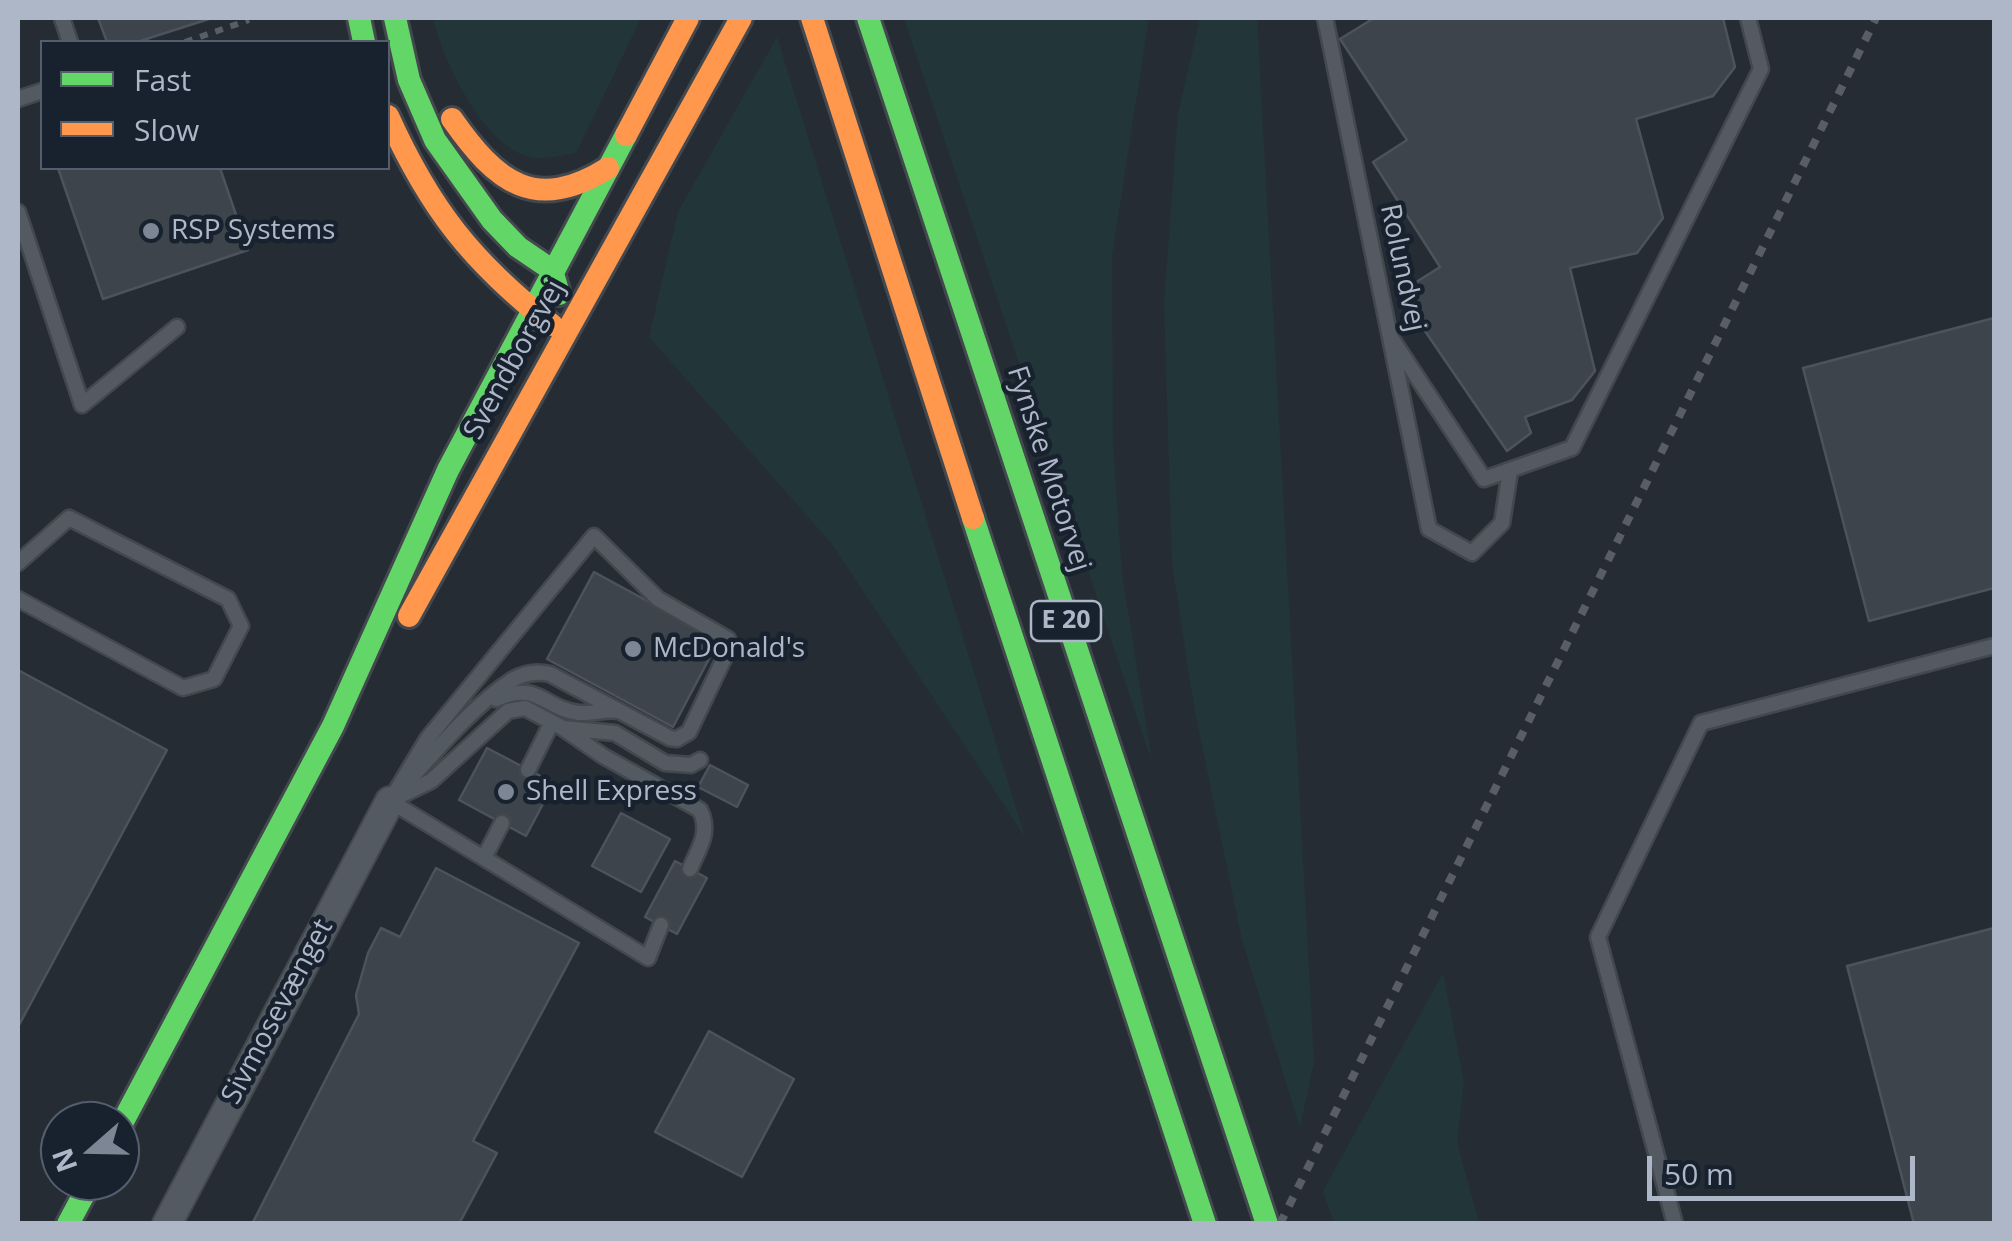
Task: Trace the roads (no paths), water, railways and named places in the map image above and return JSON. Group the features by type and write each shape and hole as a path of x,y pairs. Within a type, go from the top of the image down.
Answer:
{"main road":[{"path":"395,18 416,102 440,147 516,245 552,270 565,330"},
{"path":"410,18 440,101 474,152 508,180 527,188 564,190 608,168"},
{"name":"Svendborgvej","path":"333,726 407,619 741,18"},
{"name":"E 20","path":"812,18 1205,1224"},
{"name":"Fynske Motorvej","path":"868,18 1267,1224"},
{"name":"Svendborgvej","path":"133,1101 333,726 448,470 684,26"},
{"path":"390,121 438,216 482,268 532,310 565,330"},
{"path":"68,1224 80,1201"}],"street":[{"name":"Sivmosevænget","path":"166,1224 390,801"}],"lane":[{"name":"Rolundvej","path":"1325,18 1429,529 1472,553 1502,522 1510,471"},
{"path":"1390,336 1484,479 1572,448 1761,69 1748,18"},
{"path":"18,212 82,405 177,327"},
{"path":"18,564 68,518 228,599 241,626 214,680 183,688 18,600"},
{"path":"594,536 658,599 728,639 730,646 685,736 670,738 539,671 512,680 482,706 390,801 428,738 594,536"},
{"path":"1675,1224 1598,936 1701,723 1994,646"},
{"path":"482,706 516,692 532,692 578,712 611,710 626,714"},
{"path":"390,801 431,781 508,712 525,708 700,810 706,822 706,835 690,869"},
{"path":"557,725 606,730 665,763 691,765 700,760"},
{"path":"528,770 557,725"},
{"path":"390,801 648,958 662,925"},
{"path":"484,858 502,823"}],"railway":[{"path":"1280,1224 1876,18"}],"place":[{"name":"RSP Systems","path":"151,231"},
{"name":"McDonald's","path":"633,649"},
{"name":"Shell Express","path":"506,792"}]}
